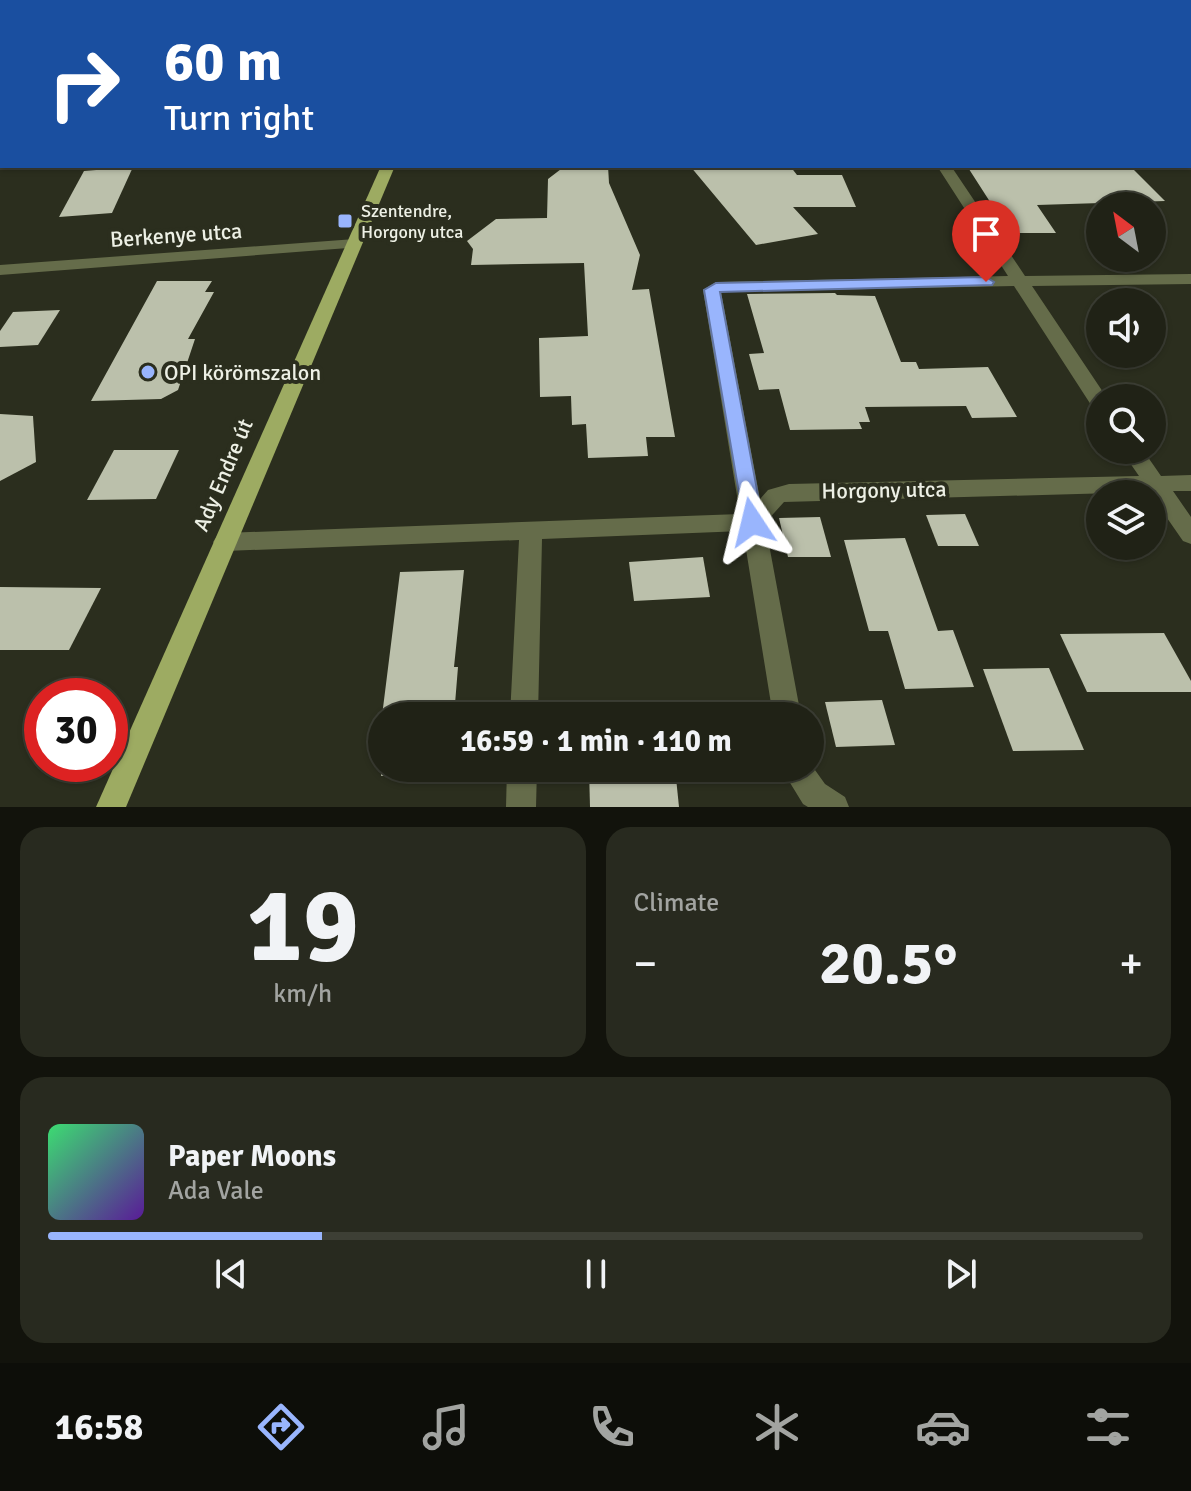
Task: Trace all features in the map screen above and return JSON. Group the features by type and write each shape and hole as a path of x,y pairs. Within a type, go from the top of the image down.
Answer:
{"main road":[{"name":"Ady Endre út","path":"111,807 387,168"}],"street":[{"path":"945,168 1087,384"},
{"name":"Berkenye utca","path":"0,270 355,244"},
{"path":"784,702 712,290 716,287 828,283 1191,279"},
{"name":"Horgony utca","path":"1166,483 1191,483"},
{"name":"Horgony utca","path":"752,522 776,496 789,492 1086,485"},
{"path":"1166,500 1191,535"},
{"path":"225,542 752,522"},
{"path":"525,702 531,530"},
{"path":"521,807 522,782"},
{"path":"806,782 814,794 834,807"}],"building":[{"path":"133,168 112,213 59,217 84,171"},
{"path":"562,168 608,168 609,183 640,255 632,290 649,289 675,437 646,437 648,456 588,458 586,424 572,425 571,396 540,397 539,338 588,336 584,263 471,265 473,249 467,241 496,219 547,218 548,179"},
{"path":"692,168 792,168 797,175 842,175 856,207 793,207 818,234 756,245"},
{"path":"968,168 1132,168 1156,192 1086,192 1086,203 1037,205 1056,233 1010,233"},
{"path":"157,281 212,281 205,292 214,292 188,339 195,339 178,390 161,399 91,401"},
{"path":"747,294 875,296 901,362 916,362 919,369 988,367 1017,417 972,418 966,406 865,407 870,422 859,422 862,429 790,430 779,389 759,390 749,354 764,353"},
{"path":"60,310 38,345 0,347 0,331 13,312"},
{"path":"0,414 33,416 36,462 0,481"},
{"path":"114,450 179,450 156,499 87,500"},
{"path":"965,514 979,546 938,546 926,515"},
{"path":"820,517 831,557 788,557 779,518"},
{"path":"905,538 938,631 953,630 974,687 905,689 888,631 869,631 844,540"},
{"path":"703,557 710,597 634,601 629,562"},
{"path":"464,570 454,667 458,667 455,702 384,702 400,572"},
{"path":"0,587 101,588 69,650 0,650"},
{"path":"1164,633 1191,681 1191,692 1087,692 1060,634"},
{"path":"1049,668 1084,750 1013,751 983,669"},
{"path":"882,700 895,745 836,747 825,702"},
{"path":"589,782 676,782 679,807 590,807"}],"place":[{"name":"Szentendre, Horgony utca","path":"345,221"},
{"name":"OPI körömszalon","path":"148,372"}],"route":[{"path":"752,522 712,290 716,287 828,283 986,282"}]}
